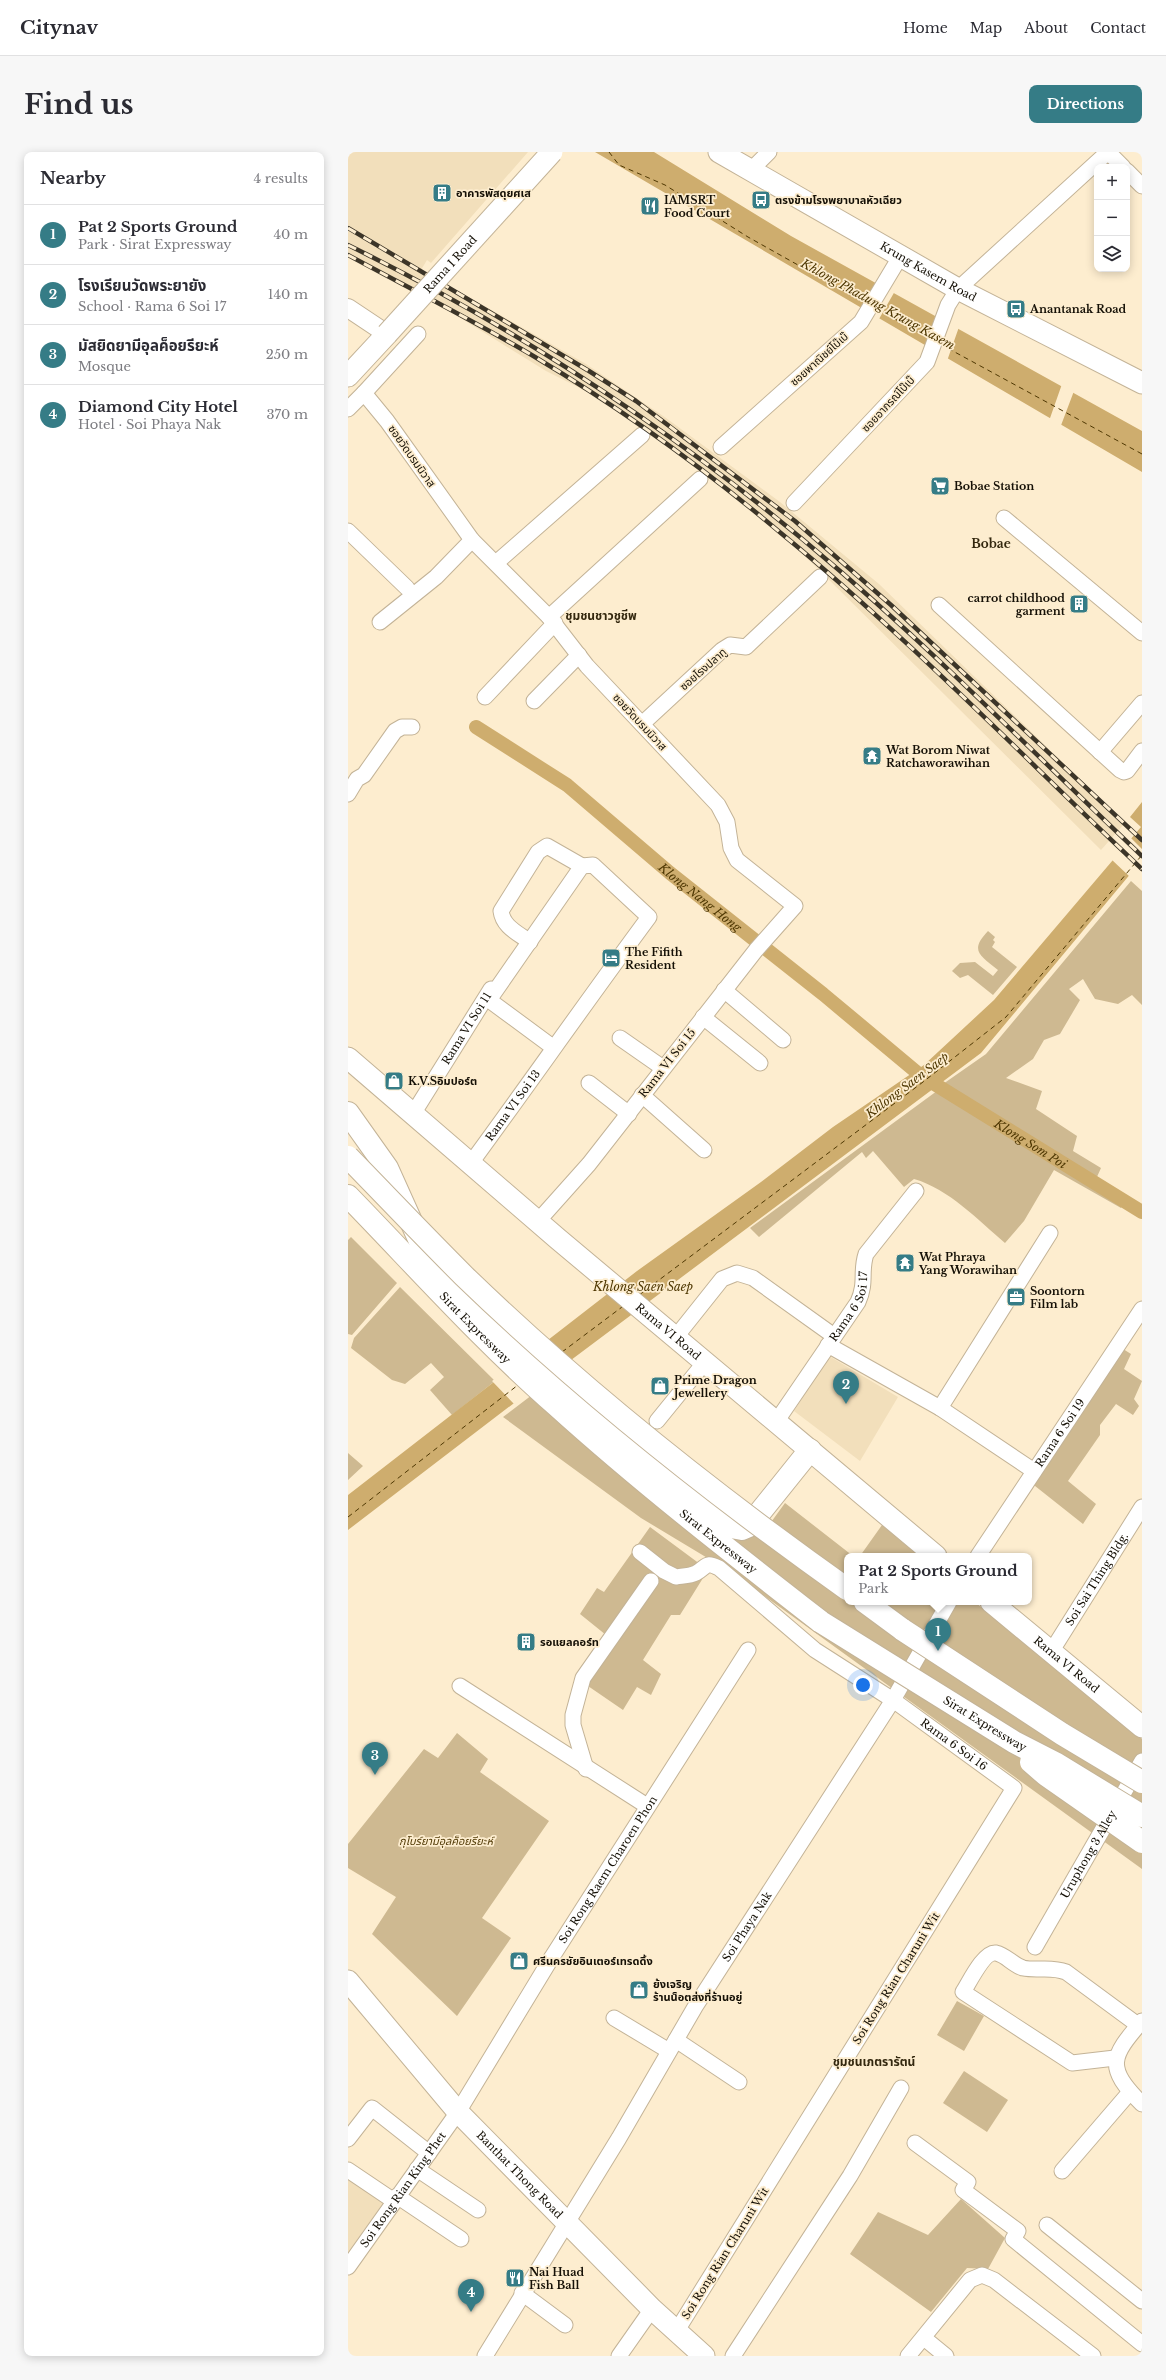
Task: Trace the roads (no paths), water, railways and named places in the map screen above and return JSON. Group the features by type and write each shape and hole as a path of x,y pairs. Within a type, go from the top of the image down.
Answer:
{"highway":[{"path":"348,1113 387,1168 423,1248 434,1263 515,1343 582,1405 642,1456 731,1527 742,1529 749,1526 810,1450"},
{"path":"348,1157 465,1276 557,1361 649,1440 775,1538 844,1587"},
{"name":"Sirat Expressway","path":"348,1196 458,1313 555,1405 624,1465 821,1622 1014,1742 1055,1763 1142,1816"},
{"path":"869,1605 1062,1734 1142,1782"},
{"path":"1014,1742 1046,1775 1142,1842"}],"main road":[{"name":"Rama I Road","path":"348,376 552,152"},
{"name":"Krung Kasem Road","path":"719,152 750,170 895,265 953,297 1142,383"},
{"name":"Rama VI Road","path":"348,1058 539,1220 558,1239 932,1553"},
{"name":"Rama VI Road","path":"995,1605 1142,1727"},
{"name":"Banthat Thong Road","path":"348,1981 458,2112 565,2223 698,2354"}],"street":[{"path":"750,170 769,152"},
{"path":"953,297 1108,152 1120,164"},
{"path":"1130,174 1142,186"},
{"name":"ซอยพาณิชย์โบ๊เบ๊","path":"721,447 861,322 895,265"},
{"name":"ซอยอาภรณ์โบ๊เบ๊","path":"794,503 927,362 953,297"},
{"path":"348,308 387,334"},
{"path":"348,409 418,334"},
{"name":"ซอยวัดบรมนิวาส","path":"364,393 387,421 472,540 552,620 579,655 718,805 727,822 731,848 737,860 795,906"},
{"path":"496,563 642,435"},
{"path":"485,697 552,620 700,479"},
{"path":"1004,518 1142,634"},
{"path":"348,531 407,588"},
{"path":"380,622 436,577 472,540"},
{"name":"ซอยโรงปลาทู","path":"642,724 722,650 730,645 746,647 820,577"},
{"path":"939,605 1100,752 1124,772 1142,751"},
{"path":"534,701 579,655"},
{"path":"1100,752 1142,703"},
{"path":"348,794 352,776 364,775 394,731 402,727 412,727"},
{"name":"Rama VI Soi 13","path":"471,1163 649,917 594,865 582,866 547,846 538,852 502,911 502,920 530,942"},
{"path":"554,1048 489,1000 582,866"},
{"name":"Rama VI Soi 15","path":"539,1220 589,1164 760,944 795,906"},
{"name":"Rama VI Soi 11","path":"413,1114 495,983"},
{"path":"724,990 783,1040"},
{"path":"703,1017 760,1063"},
{"path":"620,1038 663,1068"},
{"path":"589,1083 628,1114"},
{"path":"642,1095 704,1150"},
{"name":"Rama 6 Soi 17","path":"776,1422 860,1297 864,1285 862,1267 866,1254 916,1191"},
{"path":"940,1408 1050,1233"},
{"path":"674,1337 722,1279 737,1273 753,1278 831,1340 940,1408 1034,1471"},
{"name":"Rama 6 Soi 19","path":"980,1553 1142,1309"},
{"path":"658,1421 705,1362"},
{"name":"Soi Sai Thing Bldg.","path":"1051,1652 1142,1507"},
{"name":"Rama 6 Soi 16","path":"640,1552 664,1571 676,1577 696,1572 706,1564 719,1568 800,1638 893,1700 1014,1788"},
{"path":"586,1769 573,1725 573,1714 583,1678 651,1581"},
{"name":"Soi Phaya Nak","path":"486,2356 522,2293 619,2138 672,2045 721,1965 893,1700 947,1605"},
{"name":"Soi Rong Raem Charoen Phon","path":"458,2112 500,2040 647,1806 748,1650"},
{"path":"460,1686 586,1769 647,1806"},
{"name":"Uruphong 3 Alley","path":"1035,1947 1142,1761"},
{"name":"Soi Rong Rian Charuni Wit","path":"676,2332 1014,1788"},
{"path":"1115,2058 1072,2062 963,1992 984,1958 990,1954 996,1953 1019,1967 1056,1968 1066,1972 1140,2023 1122,2045 1115,2058 1118,2074 1130,2092 1142,2104"},
{"path":"614,2018 672,2045 739,2082"},
{"path":"733,2356 850,2176 901,2088"},
{"path":"1062,2171 1130,2092"},
{"path":"348,2139 372,2108 429,2153"},
{"name":"Soi Rong Rian King Phet","path":"348,2267 458,2112"},
{"path":"915,2143 968,2182 963,2190 1018,2231 1012,2239 1142,2344"},
{"path":"417,2169 478,2210"},
{"path":"348,2170 462,2239"},
{"path":"1047,2225 1142,2300"},
{"path":"908,2356 970,2280 982,2275 994,2280 1094,2356"},
{"path":"522,2293 565,2325"},
{"path":"619,2356 652,2309"},
{"path":"924,2338 946,2356"}],"water":[{"name":"Khlong Phadung Krung Kasem","path":"595,152 654,152 791,236 1142,431 1142,472"},
{"name":"Khlong Saen Saep","path":"1142,802 1142,860 981,1053 535,1387 348,1530 348,1495 637,1271 761,1182 833,1127 924,1065 994,1000 1141,827 1130,817"}],"waterway":[{"name":"Klong Nang Hong","path":"476,727 567,785 670,873 823,994 920,1075 1142,1212"}],"railway":[{"path":"348,228 589,371 636,401 795,521 891,605 1142,840"},
{"path":"348,245 479,314 542,352 666,434 725,478 840,571 879,605 1142,856"},
{"path":"348,255 535,357 599,397 723,486 875,614 965,698 1142,869"}],"place":[{"name":"อาคารพัสดุยศเส","path":"442,193"},
{"name":"ตรงข้ามโรงพยาบาลหัวเฉียว","path":"761,200"},
{"name":"IAMSRT Food Court","path":"650,206"},
{"name":"Anantanak Road","path":"1016,309"},
{"name":"Bobae Station","path":"940,486"},
{"name":"carrot childhood garment","path":"1079,604"},
{"name":"Wat Borom Niwat Ratchaworawihan","path":"872,756"},
{"name":"The Fifith Resident","path":"611,958"},
{"name":"K.V.Sอิมปอร์ต","path":"394,1081"},
{"name":"Wat Phraya Yang Worawihan","path":"905,1263"},
{"name":"Soontorn Film lab","path":"1016,1297"},
{"name":"Prime Dragon Jewellery","path":"660,1386"},
{"name":"โรงเรียนวัดพระยายัง","path":"846,1404"},
{"name":"รอแยลคอร์ท","path":"526,1642"},
{"name":"Pat 2 Sports Ground","path":"938,1651"},
{"name":"มัสยิดยามีอุลค็อยรียะห์","path":"375,1775"},
{"name":"ศรีนครชัยอินเตอร์เทรดดิ้ง","path":"519,1961"},
{"name":"ย้งเจริญ ร้านน็อตส่งที่ร้านอยู่","path":"639,1990"},
{"name":"Nai Huad Fish Ball","path":"515,2278"},
{"name":"Diamond City Hotel","path":"471,2312"}],"district":[{"name":"Bobae","path":"991,543"},
{"name":"ชุมชนชาวชูชีพ","path":"601,615"},
{"name":"ชุมชนเภตรารัตน์","path":"874,2061"}],"water label":[{"name":"Klong Som Poi","path":"1031,1144"}],"park label":[{"name":"กุโบร์ยามีอุลค็อยรียะห์","path":"446,1841"}]}
